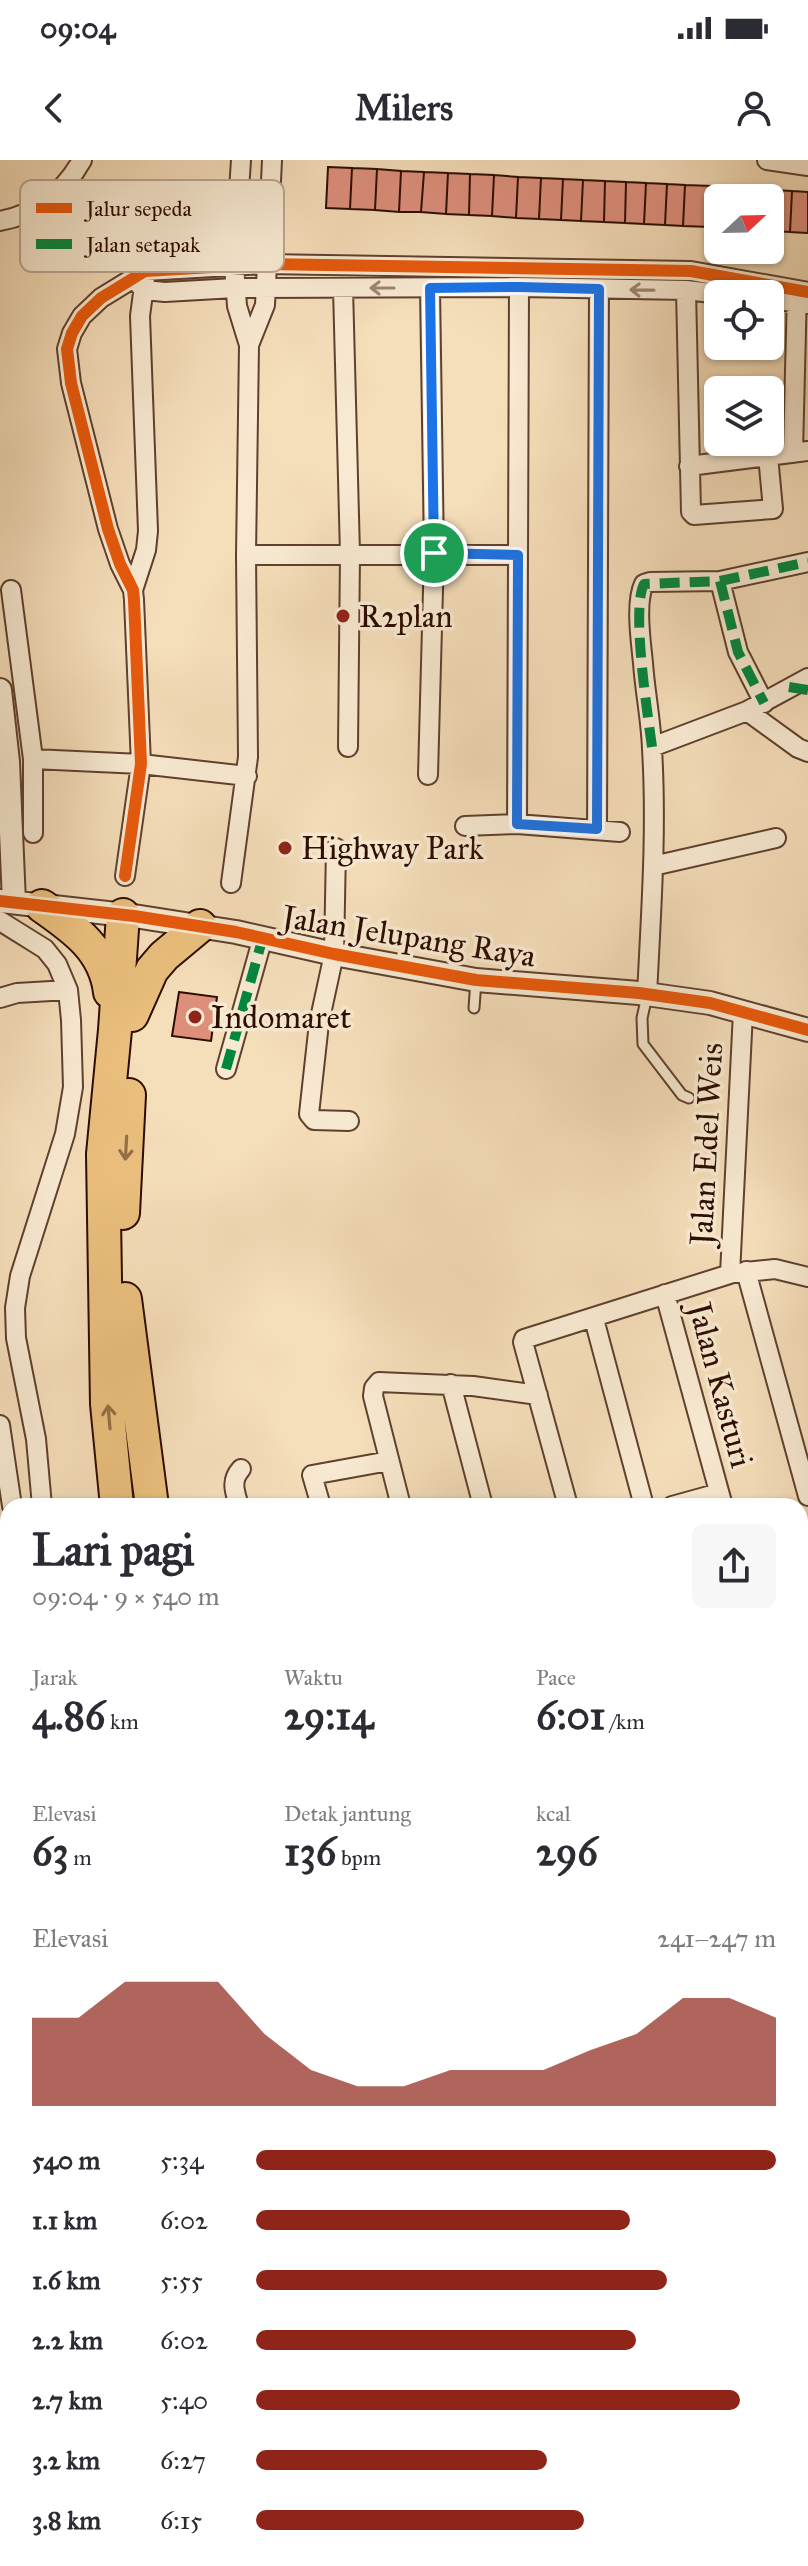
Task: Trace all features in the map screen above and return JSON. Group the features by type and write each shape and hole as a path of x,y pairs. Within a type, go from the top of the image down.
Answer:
{"highway":[{"path":"19,903 74,928 96,950 124,1022"},
{"path":"128,915 122,1248 126,1326 151,1498"},
{"path":"116,1498 107,1404 103,1154 124,1022 152,970 200,926"}],"street":[{"path":"71,180 82,160"},
{"path":"240,180 241,160"},
{"path":"271,180 272,160"},
{"path":"767,160 808,166"},
{"path":"0,221 20,216"},
{"path":"284,265 551,278 691,271 803,297 801,452"},
{"path":"133,590 108,529 71,383 67,349 82,316 101,298 141,280 194,272"},
{"path":"231,883 247,776 249,345 235,288 234,272"},
{"path":"249,345 265,305 265,272"},
{"path":"141,280 165,292 235,288 519,287 551,278 599,289 704,292"},
{"path":"125,876 141,764 133,590 146,550 148,531 141,280"},
{"path":"517,824 519,287"},
{"path":"343,288 350,554 348,747"},
{"path":"428,775 434,553 430,288"},
{"path":"597,829 599,289"},
{"path":"686,290 689,466 691,512 694,515 770,510 774,506 768,456 689,466"},
{"path":"246,555 518,555"},
{"path":"647,995 653,866 652,747 640,626 641,590 644,584 650,582 720,581 808,562"},
{"path":"720,581 738,652 764,703"},
{"path":"11,590 33,759 33,833"},
{"path":"652,747 799,689 808,678"},
{"path":"0,690 19,903"},
{"path":"747,711 808,752"},
{"path":"33,759 141,764 247,776"},
{"path":"465,826 517,824 620,832"},
{"path":"653,866 776,838"},
{"path":"336,848 334,954 319,1023 309,1114 314,1120 349,1121"},
{"name":"Jalan Jelupang Raya","path":"19,903 200,926 476,980 710,1003 808,1030"},
{"path":"0,921 45,949 57,964 68,990 73,1087 65,1134 20,1276 15,1308 16,1338 36,1439 41,1498"},
{"path":"226,1069 263,937"},
{"path":"0,998 17,993 68,990"},
{"name":"Jalan Edel Weis","path":"566,1498 523,1346 524,1339 738,1272 743,1012"},
{"path":"808,1277 775,1269 738,1272 808,1496"},
{"name":"Jalan Kasturi","path":"665,1294 721,1498"},
{"path":"594,1319 642,1498"},
{"path":"399,1498 373,1396 379,1382 451,1384 538,1395"},
{"path":"451,1384 481,1498"},
{"path":"0,1425 11,1498"},
{"path":"319,1498 312,1475 389,1461"},
{"path":"236,1498 233,1487 235,1475 241,1469"}],"lane":[{"path":"474,1008 476,980"},
{"path":"647,995 642,1018 643,1044 682,1095 689,1098"}],"building":[{"path":"328,167 352,168 350,209 326,208"},
{"path":"352,168 377,169 375,210 350,209"},
{"path":"377,169 401,171 399,212 375,210"},
{"path":"401,171 424,172 421,212 399,212"},
{"path":"424,172 448,173 446,214 421,212"},
{"path":"448,173 470,174 469,215 446,214"},
{"path":"470,174 494,175 492,216 469,215"},
{"path":"494,175 518,177 516,218 492,216"},
{"path":"518,177 541,178 539,219 516,218"},
{"path":"541,178 563,179 561,220 539,219"},
{"path":"563,179 583,180 581,221 561,220"},
{"path":"583,180 605,181 604,222 581,221"},
{"path":"605,181 626,182 625,223 604,222"},
{"path":"626,182 646,183 644,224 625,223"},
{"path":"646,183 667,184 665,225 644,224"},
{"path":"667,184 685,185 683,226 665,225"},
{"path":"685,185 704,186 704,227 683,226"},
{"path":"784,191 792,191 790,232 784,232"},
{"path":"792,191 808,192 808,233 790,232"},
{"name":"Indomaret","path":"179,992 217,997 211,1041 172,1036"}],"marked path":[{"path":"652,747 640,638 640,597 644,584 720,581 808,562"},
{"path":"720,581 738,652 764,703"},
{"path":"789,687 808,690"},
{"path":"226,1069 263,937"}],"cycle path":[{"path":"284,264 691,271 808,292"},
{"path":"125,876 141,764 133,590 108,529 71,383 67,349 82,316 101,298 143,272"},
{"path":"0,901 134,916 236,932 476,980 639,993 710,1003 808,1030"}],"place":[{"name":"R2plan","path":"343,616"},
{"name":"Highway Park","path":"285,848"},
{"name":"Indomaret","path":"195,1017"}],"route":[{"path":"430,288 599,289 597,829 517,824 518,555 434,553 430,288"}]}
